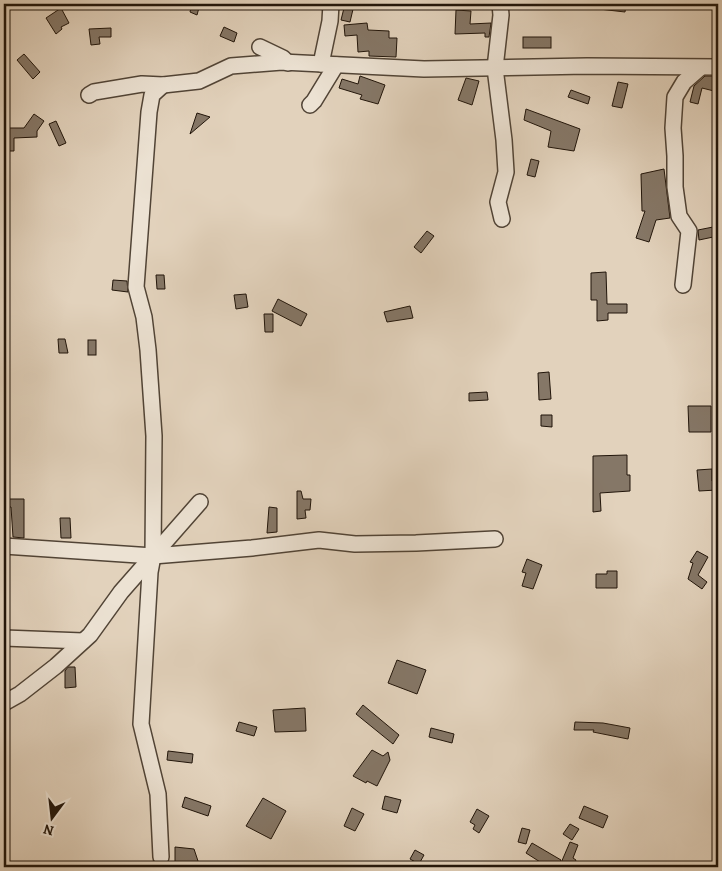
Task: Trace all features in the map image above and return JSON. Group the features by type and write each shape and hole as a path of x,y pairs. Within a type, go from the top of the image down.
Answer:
{"street":[{"path":"322,64 330,21 331,4"},
{"path":"500,4 500,29 495,69 506,172 498,202 502,219"},
{"path":"260,47 283,58 288,63"},
{"path":"310,105 321,90 321,48"},
{"path":"89,95 94,92 142,84 199,81 231,66 288,63 424,69 480,68 495,69 500,75 513,67 718,67"},
{"path":"480,68 495,69"},
{"path":"683,285 689,231 679,216 675,187 673,128 675,97 684,82 700,68"},
{"path":"161,857 158,794 141,724 150,572 153,556 154,436 148,350 144,317 136,286 149,112 152,95 172,82"},
{"path":"4,703 20,694 56,666 90,635 121,592 200,502"},
{"path":"4,546 153,556 320,540 364,544 495,539"},
{"path":"4,638 83,641"}],"building":[{"path":"192,4 200,4 197,15 190,12"},
{"path":"345,4 354,5 350,22 341,20"},
{"path":"600,4 626,4 625,12 599,9"},
{"path":"61,8 69,23 61,27 62,29 56,34 46,18"},
{"path":"456,10 471,11 470,24 491,23 489,37 485,37 485,33 455,34"},
{"path":"367,23 368,30 389,31 389,38 397,38 396,57 369,56 369,51 358,52 357,35 345,36 344,25"},
{"path":"224,27 237,33 234,42 220,36"},
{"path":"111,28 111,37 99,37 100,44 91,45 89,29"},
{"path":"523,37 551,37 551,48 523,48"},
{"path":"24,54 40,72 33,79 17,60"},
{"path":"360,76 385,85 378,104 360,99 362,95 339,88 342,79 358,84"},
{"path":"705,76 718,76 718,92 702,88 698,104 690,102 694,86"},
{"path":"466,78 479,81 472,105 458,100"},
{"path":"618,82 628,84 622,108 612,106"},
{"path":"571,90 590,97 588,104 568,97"},
{"path":"526,109 580,129 574,151 548,147 551,131 524,120"},
{"path":"197,113 210,117 190,134"},
{"path":"34,114 44,121 37,131 37,137 14,138 14,151 6,151 6,128 24,128"},
{"path":"56,121 66,143 59,146 49,124"},
{"path":"531,159 539,161 535,177 527,175"},
{"path":"664,169 670,218 656,220 649,242 636,238 645,211 642,211 641,174"},
{"path":"718,226 718,236 699,240 698,230"},
{"path":"427,231 434,236 421,253 414,247"},
{"path":"606,272 607,304 627,304 627,313 608,313 608,320 597,321 597,300 591,300 591,273"},
{"path":"156,275 164,275 165,289 157,289"},
{"path":"113,280 127,281 128,292 112,290"},
{"path":"246,294 248,307 236,309 234,295"},
{"path":"278,299 307,314 301,326 272,311"},
{"path":"410,306 413,318 387,322 384,312"},
{"path":"264,314 273,314 273,332 265,332"},
{"path":"58,339 65,339 68,353 59,353"},
{"path":"88,340 96,340 96,355 88,355"},
{"path":"549,372 551,399 539,400 538,373"},
{"path":"487,392 488,400 469,401 469,393"},
{"path":"688,406 711,406 711,432 689,432"},
{"path":"541,415 552,415 552,427 541,426"},
{"path":"627,455 627,475 630,475 630,491 600,493 601,511 593,512 593,456"},
{"path":"712,469 712,481 716,482 717,490 699,491 697,470"},
{"path":"297,491 301,491 303,499 311,499 310,510 305,510 306,518 297,519"},
{"path":"4,499 24,499 24,538 13,537 11,507 4,507"},
{"path":"269,507 277,508 277,532 267,533"},
{"path":"60,518 70,518 71,538 61,538"},
{"path":"697,551 708,557 698,575 707,582 702,589 688,579 693,563 690,562"},
{"path":"527,559 542,565 533,589 522,586 526,573 522,572"},
{"path":"607,571 617,571 617,588 596,588 596,574 607,574"},
{"path":"397,660 426,670 417,694 388,683"},
{"path":"68,667 75,667 76,687 65,688 65,671"},
{"path":"363,705 399,735 393,744 356,714"},
{"path":"305,708 306,731 275,732 273,710"},
{"path":"239,722 257,727 254,736 236,731"},
{"path":"575,722 603,723 630,728 628,739 593,732 594,730 574,730"},
{"path":"431,728 454,734 452,743 429,737"},
{"path":"372,750 383,756 388,752 390,760 377,786 353,776"},
{"path":"168,751 193,754 192,763 167,760"},
{"path":"385,796 401,800 397,813 382,809"},
{"path":"185,797 211,806 208,816 182,807"},
{"path":"263,798 286,811 271,839 246,826"},
{"path":"584,806 608,816 603,828 579,818"},
{"path":"352,808 364,814 355,831 344,826"},
{"path":"477,809 489,816 479,833 473,829 475,825 470,822"},
{"path":"570,824 579,829 572,840 563,834"},
{"path":"522,828 530,830 526,844 518,842"},
{"path":"570,842 578,845 573,858 576,860 573,867 561,863"},
{"path":"532,843 561,860 556,867 548,867 526,853"},
{"path":"175,847 194,849 200,867 175,867"},
{"path":"415,850 424,855 419,864 410,859"}]}
